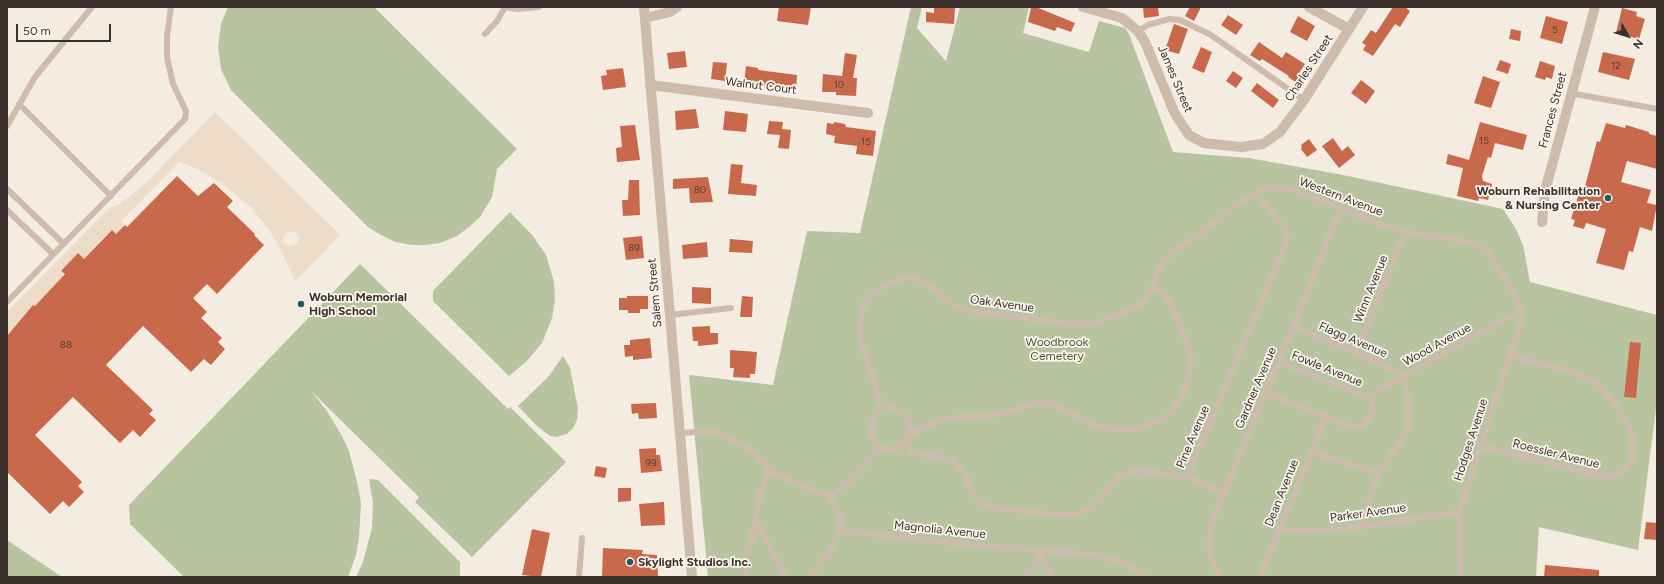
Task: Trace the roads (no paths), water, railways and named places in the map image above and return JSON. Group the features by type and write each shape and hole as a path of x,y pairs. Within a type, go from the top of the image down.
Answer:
{"street":[{"name":"Salem Street","path":"644,7 692,577"},
{"path":"645,18 670,12 677,7"},
{"name":"James Street","path":"1083,7 1122,18 1138,31 1145,42 1175,114 1189,135 1204,143 1241,147 1257,146 1272,140"},
{"path":"1309,7 1349,29"},
{"name":"Charles Street","path":"1272,140 1280,132 1304,100 1363,7"},
{"name":"Frances Street","path":"1542,222 1544,191 1595,7"},
{"name":"Walnut Court","path":"650,85 868,113"}],"lane":[{"path":"7,126 41,69 92,7"},
{"path":"7,302 186,117 186,111 176,90 168,64 167,36 171,7"},
{"path":"485,34 497,21 505,7 517,9 539,7"},
{"path":"1138,31 1152,24 1172,19 1180,20 1211,35 1304,100"},
{"path":"1570,93 1657,109"},
{"path":"19,104 111,196"},
{"name":"Western Avenue","path":"1152,286 1159,268 1174,250 1255,193 1266,187 1293,190 1340,209 1406,232 1459,240 1482,248 1498,267 1514,292 1521,313"},
{"path":"7,189 64,244"},
{"name":"Pine Avenue","path":"908,438 908,447 912,452 952,460 966,476 970,488 976,498 984,504 1000,509 1074,515 1090,508 1110,486 1131,471 1147,470 1188,477 1285,246 1288,235 1285,228 1255,193"},
{"name":"Gardner Avenue","path":"1220,577 1211,558 1208,543 1211,524 1223,492 1279,362 1340,209"},
{"path":"7,210 53,254"},
{"name":"Winn Avenue","path":"1356,354 1406,232"},
{"name":"Oak Avenue","path":"882,407 859,335 860,321 864,304 876,291 889,283 906,278 916,278 953,304 966,310 1071,324 1093,324 1136,307 1144,301 1152,286"},
{"path":"908,438 911,426 908,416 888,406 882,407 878,411 872,426 873,442 879,448 889,450 897,448 921,428 942,420 956,417 988,417 1039,403 1055,405 1093,425 1107,429 1139,429 1163,420 1172,412 1182,396 1189,378 1191,357 1188,345 1170,302 1162,292 1152,286"},
{"path":"670,315 731,308"},
{"name":"Hodges Avenue","path":"1461,577 1458,512 1521,322 1521,313"},
{"name":"Wood Avenue","path":"1368,398 1402,376 1504,319 1521,313"},
{"name":"Flagg Avenue","path":"1293,327 1382,364 1402,376"},
{"name":"Roessler Avenue","path":"1481,446 1611,478 1621,473 1628,466 1632,457 1633,440 1628,424 1612,399 1595,382 1576,374 1510,356"},
{"name":"Fowle Avenue","path":"1266,393 1349,426 1360,426 1368,421 1372,414 1374,407 1368,398 1279,362"},
{"path":"1360,527 1380,473 1402,439 1409,424 1408,395 1402,376"},
{"name":"Dean Avenue","path":"1260,577 1326,417"},
{"path":"680,433 710,431 726,436 751,450 769,468 786,480 830,496 839,514 840,531 827,556 810,577"},
{"path":"830,496 849,482 879,448"},
{"path":"1311,452 1380,473"},
{"path":"746,577 747,555 756,519 758,498 769,468"},
{"path":"1188,477 1223,492"},
{"name":"Parker Avenue","path":"1279,529 1310,531 1360,527 1458,512"},
{"path":"756,519 786,577"},
{"name":"Magnolia Avenue","path":"840,531 1108,557 1127,564 1146,577"},
{"path":"579,577 582,538"},
{"path":"1024,577 1035,567 1038,561 1038,550"},
{"path":"1038,550 1048,571 1053,577"}],"place":[{"name":"Woburn Rehabilitation & Nursing Center","path":"1608,198"},
{"name":"Woburn Memorial High School","path":"301,304"},
{"name":"Skylight Studios Inc.","path":"630,562"}],"park label":[{"name":"Woodbrook Cemetery","path":"1057,349"}]}
